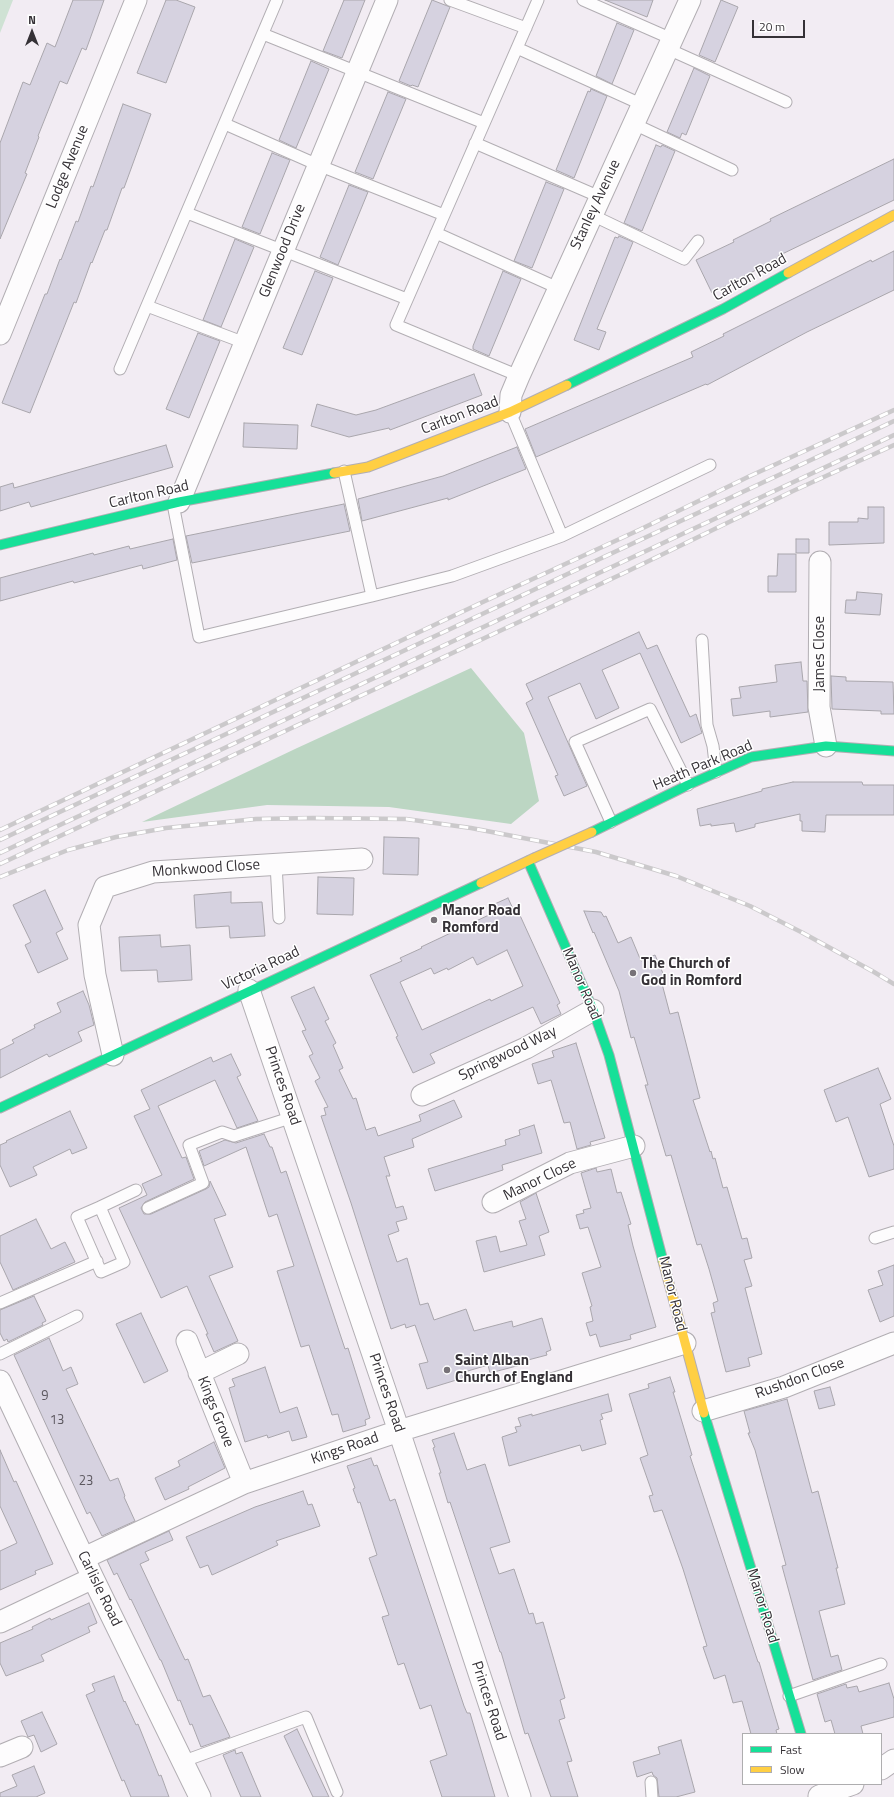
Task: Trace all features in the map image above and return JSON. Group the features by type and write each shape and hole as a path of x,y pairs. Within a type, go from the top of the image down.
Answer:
{"street":[{"name":"Lodge Avenue","path":"0,334 136,0"},
{"name":"Glenwood Drive","path":"176,503 245,342 387,0"},
{"name":"Stanley Avenue","path":"510,412 511,395 518,376 690,0"},
{"name":"Carlton Road","path":"0,546 176,503 368,466 510,412 723,309 894,215"},
{"name":"James Close","path":"820,562 820,707 826,746"},
{"name":"Heath Park Road","path":"531,859 751,757 826,746 894,751"},
{"name":"Monkwood Close","path":"113,1055 95,975 89,925 105,888 153,872 362,859"},
{"name":"Victoria Road","path":"0,1108 531,859"},
{"name":"Manor Road","path":"531,859 593,1010 609,1055 703,1411 800,1733"},
{"name":"Princes Road","path":"249,990 399,1431 520,1797"},
{"name":"Springwood Way","path":"422,1095 526,1048 593,1010"},
{"name":"Manor Close","path":"493,1202 570,1163 634,1146"},
{"name":"Kings Grove","path":"187,1341 244,1484"},
{"name":"Kings Road","path":"84,1558 244,1484 399,1431 685,1343"},
{"name":"Rushdon Close","path":"703,1411 784,1387 894,1343"},
{"path":"199,1372 238,1354"},
{"name":"Carlisle Road","path":"0,1381 6,1408 84,1558 184,1761 200,1797"},
{"path":"0,1622 93,1578"},
{"path":"0,1756 22,1747"},
{"path":"882,1768 894,1760"},
{"path":"817,1794 849,1785"}],"lane":[{"path":"120,369 277,0"},
{"path":"450,0 526,28"},
{"path":"518,376 396,324 538,0"},
{"path":"583,0 786,102"},
{"path":"263,34 484,123"},
{"path":"517,48 642,105"},
{"path":"225,124 318,165 444,215"},
{"path":"634,124 732,170"},
{"path":"476,143 596,206 684,259 698,241"},
{"path":"186,213 407,299"},
{"path":"436,233 558,288"},
{"path":"147,306 245,342"},
{"path":"510,412 562,536"},
{"path":"176,503 199,637 452,576 562,536 710,465"},
{"path":"344,471 372,596"},
{"path":"702,640 707,725 713,746 716,772"},
{"path":"611,822 575,742 650,710 688,785"},
{"path":"276,864 279,918"},
{"path":"148,1208 203,1183 189,1145 222,1132 234,1136 293,1117"},
{"path":"100,1207 124,1262 101,1272 78,1217 136,1190"},
{"path":"875,1238 894,1232"},
{"path":"0,1303 97,1261"},
{"path":"0,1354 77,1316"},
{"path":"789,1696 881,1664"},
{"path":"184,1761 306,1717 337,1792"},
{"path":"651,1782 652,1797"}],"green space":[{"path":"0,0 13,0 0,33"},
{"path":"471,668 524,733 539,801 511,824 389,807 267,805 142,822 295,749"}],"building":[{"path":"73,0 104,0 86,50 82,48 67,84 60,81 38,136 39,137 25,173 27,174 0,239 0,143 23,82 30,85 47,43 55,47"},
{"path":"166,0 176,0 195,7 166,83 137,73"},
{"path":"344,0 365,0 342,58 323,51"},
{"path":"432,0 450,7 418,87 411,86 399,81"},
{"path":"605,0 653,0 647,17"},
{"path":"721,0 738,7 715,62 699,55"},
{"path":"617,23 634,30 612,84 596,76"},
{"path":"311,61 329,69 296,148 279,140"},
{"path":"694,68 710,76 686,135 682,133 680,138 667,132"},
{"path":"591,89 607,96 574,178 556,170 588,91 590,92"},
{"path":"388,92 406,99 373,179 355,172"},
{"path":"123,104 151,114 124,188 122,188 107,230 105,230 92,263 91,262 76,303 74,302 30,413 2,403 45,294 47,294 76,221 78,222 91,186 93,187"},
{"path":"656,145 661,147 662,145 675,151 642,231 624,223"},
{"path":"272,153 290,160 260,234 242,227"},
{"path":"894,159 894,200 778,256 779,258 712,293 696,260 734,242 733,240 771,221 770,219"},
{"path":"546,182 564,189 532,268 514,261"},
{"path":"349,185 368,192 338,265 320,257"},
{"path":"619,236 633,242 597,329 606,332 599,350 574,340 615,237 618,238"},
{"path":"235,239 254,247 221,327 203,320"},
{"path":"894,251 894,290 807,332 707,385 706,384 536,457 525,429 693,357 691,352 724,336 723,334 871,260 872,262"},
{"path":"315,271 333,278 302,355 283,348"},
{"path":"503,271 521,279 489,356 473,349 473,346"},
{"path":"198,333 220,341 189,418 166,409"},
{"path":"474,374 482,395 390,430 389,428 349,437 311,426 317,404 356,415 376,410"},
{"path":"244,423 298,425 297,449 243,447"},
{"path":"166,445 173,467 31,507 29,502 0,511 0,487 13,483 14,488"},
{"path":"517,447 526,469 448,500 448,498 362,521 358,499 443,476"},
{"path":"344,504 350,531 192,563 186,536"},
{"path":"868,507 884,507 884,543 829,545 829,522 858,522 858,518 868,519"},
{"path":"173,539 177,560 143,569 142,565 74,583 73,581 0,601 0,578 93,553 94,555 129,546 130,549"},
{"path":"796,539 809,539 809,553 796,553"},
{"path":"778,554 796,554 796,592 768,592 768,576 777,576"},
{"path":"857,592 882,594 880,615 845,613 846,600 856,600"},
{"path":"639,632 647,649 657,645 690,717 696,714 702,733 681,743 640,653 602,670 619,708 596,719 580,683 548,697 587,786 564,796 555,776 558,775 526,703 533,699 526,684"},
{"path":"801,662 803,681 807,681 808,712 770,717 770,711 733,716 731,699 741,698 739,687 777,682 775,665"},
{"path":"831,676 846,677 846,681 893,682 894,714 881,714 881,711 832,709"},
{"path":"793,782 862,782 863,785 894,785 894,815 826,815 825,832 802,831 800,814 755,824 755,827 736,832 734,823 700,826 697,809 762,791 762,789"},
{"path":"384,837 419,838 418,875 383,874"},
{"path":"318,877 354,878 353,915 317,914"},
{"path":"45,890 63,929 56,933 68,959 38,973 25,945 31,942 13,905"},
{"path":"231,892 231,903 262,902 265,936 230,938 229,926 196,928 194,895"},
{"path":"508,898 515,913 518,911 560,1003 557,1005 561,1014 541,1024 533,1007 430,1054 435,1063 413,1073 370,975 402,961 400,958 422,948 421,947 491,914 488,907","holes":["507,950 523,986 491,1001 490,999 422,1030 400,982 431,968 434,974 447,968 448,970 473,957 477,965"]},
{"path":"584,911 601,912 604,917 606,916 618,943 631,937 641,961 655,955 665,978 661,980 670,1014 678,1012 700,1098 693,1100 710,1152 711,1151 713,1159 715,1158 723,1188 727,1187 742,1239 747,1238 752,1258 744,1260 752,1286 745,1288 762,1354 748,1358 750,1366 726,1372 711,1313 715,1312 713,1303 718,1301 709,1269 701,1244 697,1245 671,1155 666,1156 645,1085 648,1085 634,1037 631,1038 619,991"},
{"path":"160,935 161,947 190,945 192,980 158,982 157,970 121,971 119,937"},
{"path":"314,987 329,1019 325,1021 336,1043 333,1045 343,1068 339,1070 353,1099 356,1098 366,1130 375,1127 378,1136 421,1121 419,1115 454,1100 462,1117 412,1139 414,1147 384,1157 390,1176 386,1176 396,1208 403,1206 407,1219 396,1222 399,1231 388,1235 397,1262 407,1258 420,1305 428,1303 434,1320 466,1309 474,1331 512,1321 513,1327 542,1318 551,1350 546,1352 547,1355 528,1360 528,1363 490,1373 488,1365 461,1373 463,1378 427,1389 419,1364 428,1362 415,1325 406,1328 405,1324 391,1329 351,1203 321,1116 326,1115 324,1108 328,1107 315,1081 320,1078 309,1056 313,1054 302,1031 306,1030 291,997"},
{"path":"83,991 89,1005 94,1025 78,1032 82,1041 49,1057 47,1054 0,1078 0,1050 14,1043 12,1040 35,1028 34,1025 61,1012 57,1003"},
{"path":"576,1043 605,1138 590,1142 591,1145 577,1149 570,1122 564,1123 551,1080 538,1084 532,1064 554,1057 552,1051"},
{"path":"231,1054 241,1075 237,1077 258,1121 237,1128 215,1080 158,1106 182,1158 186,1157 194,1179 145,1202 141,1208 144,1214 151,1214 206,1189 209,1187 210,1181 226,1215 214,1219 233,1267 209,1276 238,1341 214,1352 206,1334 208,1334 187,1286 161,1298 119,1208 147,1195 142,1184 162,1175 134,1116 150,1109 141,1090 211,1057 213,1062"},
{"path":"878,1068 891,1099 880,1104 894,1146 894,1169 869,1177 848,1117 836,1122 824,1090"},
{"path":"70,1111 87,1148 72,1154 70,1149 33,1167 37,1175 10,1187 0,1165 0,1145"},
{"path":"534,1125 542,1153 502,1165 503,1170 435,1191 428,1169 506,1145 505,1140 520,1135 519,1130"},
{"path":"264,1134 270,1147 272,1147 281,1173 286,1171 345,1349 348,1348 370,1418 365,1420 366,1425 343,1432 338,1414 332,1415 309,1345 301,1347 277,1271 294,1266 277,1214 269,1217 246,1147 204,1166 199,1151 225,1140 236,1143"},
{"path":"596,1168 597,1172 611,1169 617,1193 621,1192 631,1224 628,1225 633,1246 656,1327 630,1335 631,1339 600,1347 596,1334 590,1336 586,1323 593,1321 590,1307 592,1306 582,1273 601,1267 588,1227 580,1229 576,1215 584,1213 583,1210 591,1208 581,1173"},
{"path":"536,1193 549,1232 539,1236 545,1255 484,1272 476,1241 496,1236 500,1252 527,1245 519,1221 526,1219 520,1202"},
{"path":"36,1219 51,1249 65,1242 75,1262 13,1290 0,1262 0,1236"},
{"path":"894,1265 894,1316 880,1322 868,1290 883,1285 878,1271"},
{"path":"34,1296 46,1321 42,1323 43,1325 8,1342 7,1339 4,1341 0,1333 0,1310"},
{"path":"141,1313 168,1371 144,1383 116,1324"},
{"path":"49,1338 63,1371 71,1367 78,1384 66,1389 110,1481 118,1478 125,1496 124,1497 135,1521 102,1536 90,1512 87,1514 14,1355"},
{"path":"265,1367 280,1413 297,1407 307,1437 292,1441 289,1431 268,1438 267,1435 245,1442 229,1388 235,1386 232,1379"},
{"path":"670,1377 692,1455 690,1456 759,1662 779,1729 776,1730 777,1733 751,1733 742,1701 733,1703 725,1675 714,1679 703,1647 707,1646 683,1569 662,1510 654,1512 649,1496 653,1495 640,1458 648,1455 629,1394 649,1388 648,1384"},
{"path":"830,1387 835,1405 819,1409 814,1391"},
{"path":"608,1394 612,1411 601,1414 603,1419 600,1420 606,1444 582,1451 580,1445 509,1466 502,1437 517,1432 515,1427 521,1426 518,1418 532,1414 532,1416"},
{"path":"787,1399 812,1493 818,1491 838,1568 836,1568 845,1604 819,1611 831,1657 838,1655 842,1670 813,1680 782,1566 786,1565 755,1450 748,1433 750,1433 744,1411"},
{"path":"454,1433 467,1470 485,1464 510,1542 490,1548 499,1574 514,1569 529,1614 533,1613 536,1624 543,1622 565,1698 560,1700 565,1718 559,1720 572,1761 567,1762 578,1797 551,1797 528,1733 525,1734 501,1652 450,1502 448,1503 433,1448 435,1447 432,1440"},
{"path":"214,1442 225,1468 188,1487 189,1489 165,1500 155,1478 180,1466 178,1461"},
{"path":"0,1450 14,1482 16,1481 53,1564 35,1571 36,1574 0,1590 0,1551 17,1543 0,1506"},
{"path":"371,1458 374,1466 377,1465 390,1501 395,1499 464,1706 467,1713 470,1713 495,1797 442,1797 430,1761 447,1755 431,1705 420,1709 404,1663 398,1665 382,1617 389,1615 369,1558 377,1555 360,1502 358,1503 353,1489 355,1488 347,1466"},
{"path":"303,1491 308,1505 312,1504 320,1526 276,1541 278,1545 212,1575 208,1565 200,1568 186,1537 255,1507"},
{"path":"169,1531 173,1540 145,1552 149,1560 140,1564 185,1660 188,1659 203,1697 210,1695 230,1737 201,1747 192,1724 190,1725 180,1700 178,1701 161,1660 131,1599 130,1600 117,1573 114,1575 107,1560"},
{"path":"89,1603 97,1623 88,1627 90,1632 41,1655 44,1661 6,1676 0,1663 0,1643 33,1629 32,1627 50,1618 51,1620"},
{"path":"114,1676 124,1702 125,1701 136,1725 138,1724 159,1776 161,1775 169,1797 131,1797 124,1780 122,1781 86,1695 95,1691 92,1684"},
{"path":"889,1683 894,1699 894,1717 861,1726 863,1733 835,1733 831,1720 825,1722 817,1694 846,1684 847,1688 857,1686 859,1692"},
{"path":"42,1712 57,1744 41,1752 34,1735 28,1737 21,1721"},
{"path":"297,1729 329,1797 313,1797 284,1736"},
{"path":"681,1740 695,1792 676,1797 659,1797 657,1778 652,1772 637,1777 633,1762 660,1754 658,1747"},
{"path":"235,1750 236,1754 242,1752 261,1797 241,1797 223,1755"},
{"path":"34,1766 45,1793 36,1797 0,1797 0,1793 17,1786 12,1775"}],"railway":[{"path":"0,830 639,530 750,476 894,410"},
{"path":"0,840 894,421"},
{"path":"0,853 894,435"},
{"path":"0,864 624,573 793,491 894,445"},
{"path":"0,877 68,850 116,837 166,828 256,819 406,819 471,828 596,852 676,876 750,906 803,933 894,984"}],"traffic: fast":[{"path":"567,385 723,309 788,273"},
{"path":"0,545 179,502 334,473"},
{"path":"592,832 688,785 751,757 826,746 894,751"},
{"path":"528,861 593,1010 609,1055 663,1261"},
{"path":"0,1108 481,883"},
{"path":"704,1413 801,1733"}],"traffic: slow":[{"path":"788,273 894,215"},
{"path":"334,473 368,467 510,412 567,385"},
{"path":"534,858 592,832"},
{"path":"481,883 534,858"},
{"path":"663,1261 704,1413"}],"place":[{"name":"Manor Road Romford","path":"434,920"},
{"name":"The Church of God in Romford","path":"633,973"},
{"name":"Saint Alban Church of England","path":"447,1370"}]}
